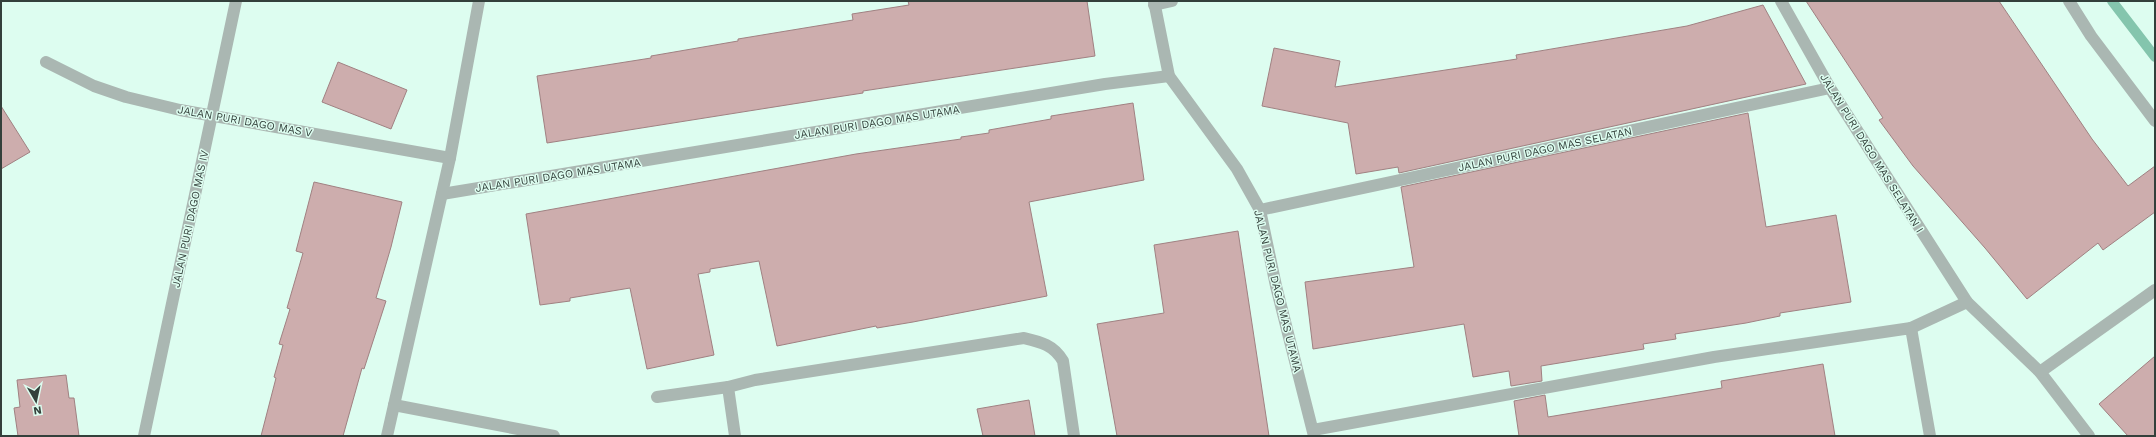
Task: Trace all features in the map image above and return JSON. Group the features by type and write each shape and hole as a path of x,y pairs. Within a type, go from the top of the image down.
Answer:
{"street":[{"name":"JALAN PURI DAGO MAS IV","path":"144,436 236,1"},
{"path":"387,436 450,158 479,1"},
{"path":"1169,76 1154,3 1172,1"},
{"name":"JALAN PURI DAGO MAS SELATAN I","path":"1781,1 1830,88 1966,302 2040,372 2089,436"},
{"path":"2069,1 2091,36 2155,121"},
{"name":"JALAN PURI DAGO MAS V","path":"46,62 94,86 126,97 212,115 450,158"},
{"name":"JALAN PURI DAGO MAS UTAMA","path":"442,194 1105,84 1169,76 1237,169 1260,210 1276,286 1313,433"},
{"name":"JALAN PURI DAGO MAS SELATAN","path":"1260,210 1830,88"},
{"path":"2040,372 2155,290"},
{"path":"1313,433 1714,357 1911,328 1966,302"},
{"path":"1911,328 1930,436"},
{"path":"657,397 728,387 755,380 1024,338 1051,347 1058,352 1063,360 1074,436"},
{"path":"728,387 735,436"},
{"path":"394,406 554,436"}],"building":[{"path":"908,1 1087,1 1095,56 863,91 863,93 547,143 537,76 651,58 651,56 738,41 738,39 853,20 852,14 909,5"},
{"path":"1806,1 1999,1 2092,139 2128,186 2155,166 2155,212 2103,250 2098,243 2027,299 1985,248 1913,166 1879,120 1883,118"},
{"path":"1763,5 1806,84 1399,173 1398,167 1356,174 1348,123 1262,106 1274,48 1340,61 1335,87 1517,59 1516,55 1687,26"},
{"path":"338,62 407,90 391,129 322,102"},
{"path":"1133,103 1144,180 1029,202 1047,296 913,322 877,328 876,326 777,346 759,261 710,269 710,272 698,274 714,355 647,369 630,288 570,298 570,301 540,305 526,214 856,154 961,139 961,137 989,133 989,130 1051,119 1051,116"},
{"path":"1,106 30,152 1,169"},
{"path":"1748,113 1766,227 1836,215 1851,302 1780,313 1780,316 1746,323 1675,334 1676,339 1643,344 1644,349 1541,366 1542,381 1511,386 1509,371 1473,377 1464,324 1313,349 1305,282 1414,267 1401,187"},
{"path":"314,182 402,202 376,298 386,301 364,369 362,368 343,436 261,436 276,378 274,377 283,345 279,344 290,309 287,308 303,253 296,251"},
{"path":"1238,231 1269,436 1117,436 1097,324 1164,313 1154,245"},
{"path":"2155,356 2155,436 2128,436 2099,404"},
{"path":"1823,364 1835,436 1519,436 1514,401 1545,395 1548,417 1722,388 1721,381"},
{"path":"66,375 69,398 74,398 79,436 18,436 14,408 20,407 17,380"},
{"path":"1029,400 1035,436 983,436 977,409"}],"waterway":[{"path":"2112,1 2155,57"}]}
